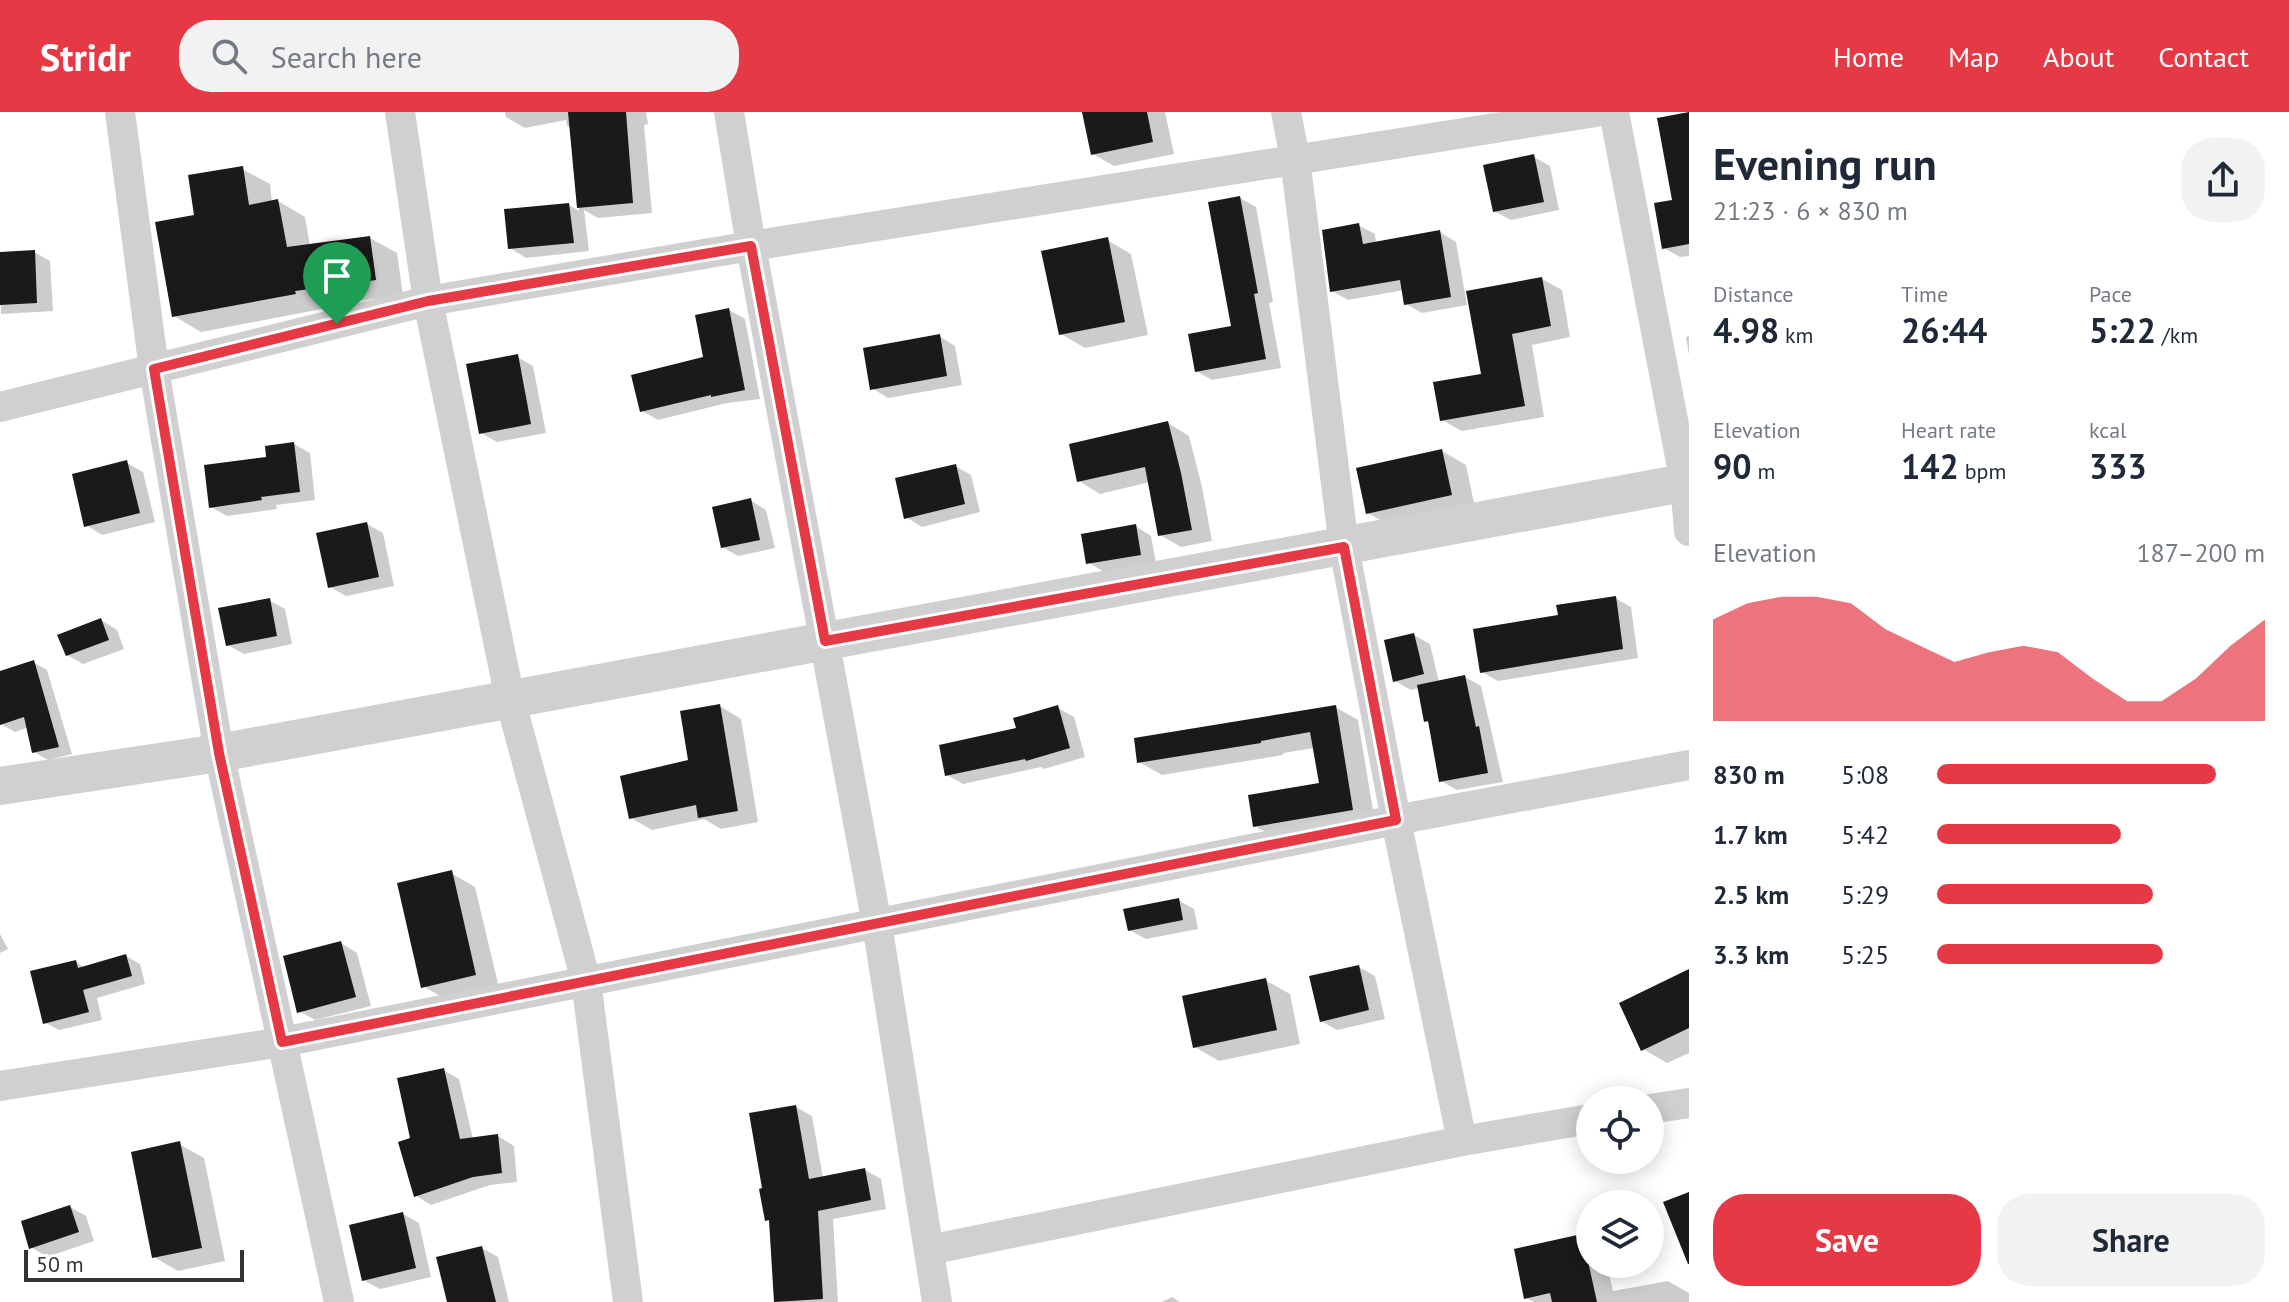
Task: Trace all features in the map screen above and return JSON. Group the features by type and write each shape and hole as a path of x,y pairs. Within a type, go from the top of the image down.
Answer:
{"street":[{"path":"120,112 154,369 219,753 339,1302"},
{"path":"400,112 428,301 510,699 586,981 628,1302"},
{"path":"729,112 877,924 937,1302"},
{"path":"1286,112 1295,159 1344,547 1462,1141"},
{"path":"0,407 428,301 751,246 1596,112"},
{"path":"1614,112 1687,483 1689,531"},
{"path":"0,786 219,753 1687,483"},
{"path":"0,1086 282,1042 1396,820 1689,765"},
{"path":"1664,1107 1689,1103"},
{"path":"929,1250 1462,1141 1576,1121"}],"building":[{"path":"568,112 626,112 633,203 577,208"},
{"path":"1082,112 1147,112 1153,142 1091,155"},
{"path":"1689,112 1689,244 1662,249 1654,203 1672,200 1657,118"},
{"path":"1534,154 1544,202 1493,212 1483,165"},
{"path":"243,166 249,205 278,199 287,247 370,236 376,280 295,291 296,294 172,317 155,222 194,215 188,175"},
{"path":"1240,196 1258,293 1254,294 1266,359 1195,372 1188,334 1231,326 1208,202"},
{"path":"569,203 574,243 508,249 504,209"},
{"path":"1359,223 1363,244 1440,230 1451,297 1404,305 1400,280 1330,292 1322,230"},
{"path":"1108,237 1125,322 1059,335 1041,251"},
{"path":"35,250 37,303 0,305 0,252"},
{"path":"1542,277 1551,326 1512,334 1525,406 1440,421 1433,382 1481,374 1466,291"},
{"path":"729,308 745,390 640,412 631,375 703,357 695,315"},
{"path":"940,334 947,376 870,390 863,348"},
{"path":"518,354 531,424 479,434 466,364"},
{"path":"1168,421 1192,530 1158,536 1145,467 1077,482 1069,444"},
{"path":"294,442 300,492 209,508 204,465 266,457 265,446"},
{"path":"1442,449 1452,495 1366,514 1356,468"},
{"path":"127,460 140,513 84,527 72,474"},
{"path":"956,464 965,504 904,519 895,478"},
{"path":"751,498 760,540 721,548 712,507"},
{"path":"367,522 379,577 328,588 316,533"},
{"path":"1136,524 1141,555 1086,564 1081,534"},
{"path":"1616,596 1623,649 1480,673 1473,629 1558,615 1556,605"},
{"path":"270,598 277,636 226,646 218,608"},
{"path":"101,618 109,640 66,656 57,635"},
{"path":"1414,633 1424,674 1393,682 1384,640"},
{"path":"34,660 59,747 32,753 24,717 0,725 0,671"},
{"path":"1465,675 1488,773 1439,782 1428,721 1424,722 1417,685"},
{"path":"720,704 738,811 698,818 696,805 629,819 620,776 688,760 680,711"},
{"path":"1058,705 1070,748 1026,761 945,776 939,745 1016,728 1013,718"},
{"path":"1336,705 1353,810 1253,827 1248,795 1319,783 1310,732 1137,763 1134,738"},
{"path":"452,870 476,975 421,988 397,883"},
{"path":"1179,898 1183,920 1128,931 1123,909"},
{"path":"341,941 356,997 297,1013 283,956"},
{"path":"126,954 132,976 83,990 89,1012 43,1024 30,971 76,960 78,968"},
{"path":"1359,965 1369,1010 1320,1022 1309,976"},
{"path":"1689,969 1689,1028 1641,1051 1619,1003"},
{"path":"1266,978 1277,1030 1193,1048 1182,996"},
{"path":"444,1068 460,1139 498,1134 502,1173 473,1177 414,1197 398,1142 410,1138 397,1078"},
{"path":"796,1105 809,1179 865,1168 871,1200 818,1211 823,1299 774,1302 769,1220 765,1221 759,1189 762,1188 749,1113"},
{"path":"180,1141 202,1248 152,1258 131,1152"},
{"path":"1689,1192 1689,1264 1664,1204 1664,1202"},
{"path":"70,1205 79,1232 29,1249 21,1221"},
{"path":"403,1212 416,1268 362,1281 349,1225"},
{"path":"1576,1235 1576,1278 1592,1278 1597,1302 1552,1302 1550,1293 1524,1299 1514,1249"},
{"path":"482,1246 496,1302 447,1302 436,1257"}],"route":[{"path":"751,246 825,641 1344,547 1396,820 282,1042 219,753 154,369 337,324 428,301 751,246"}]}
